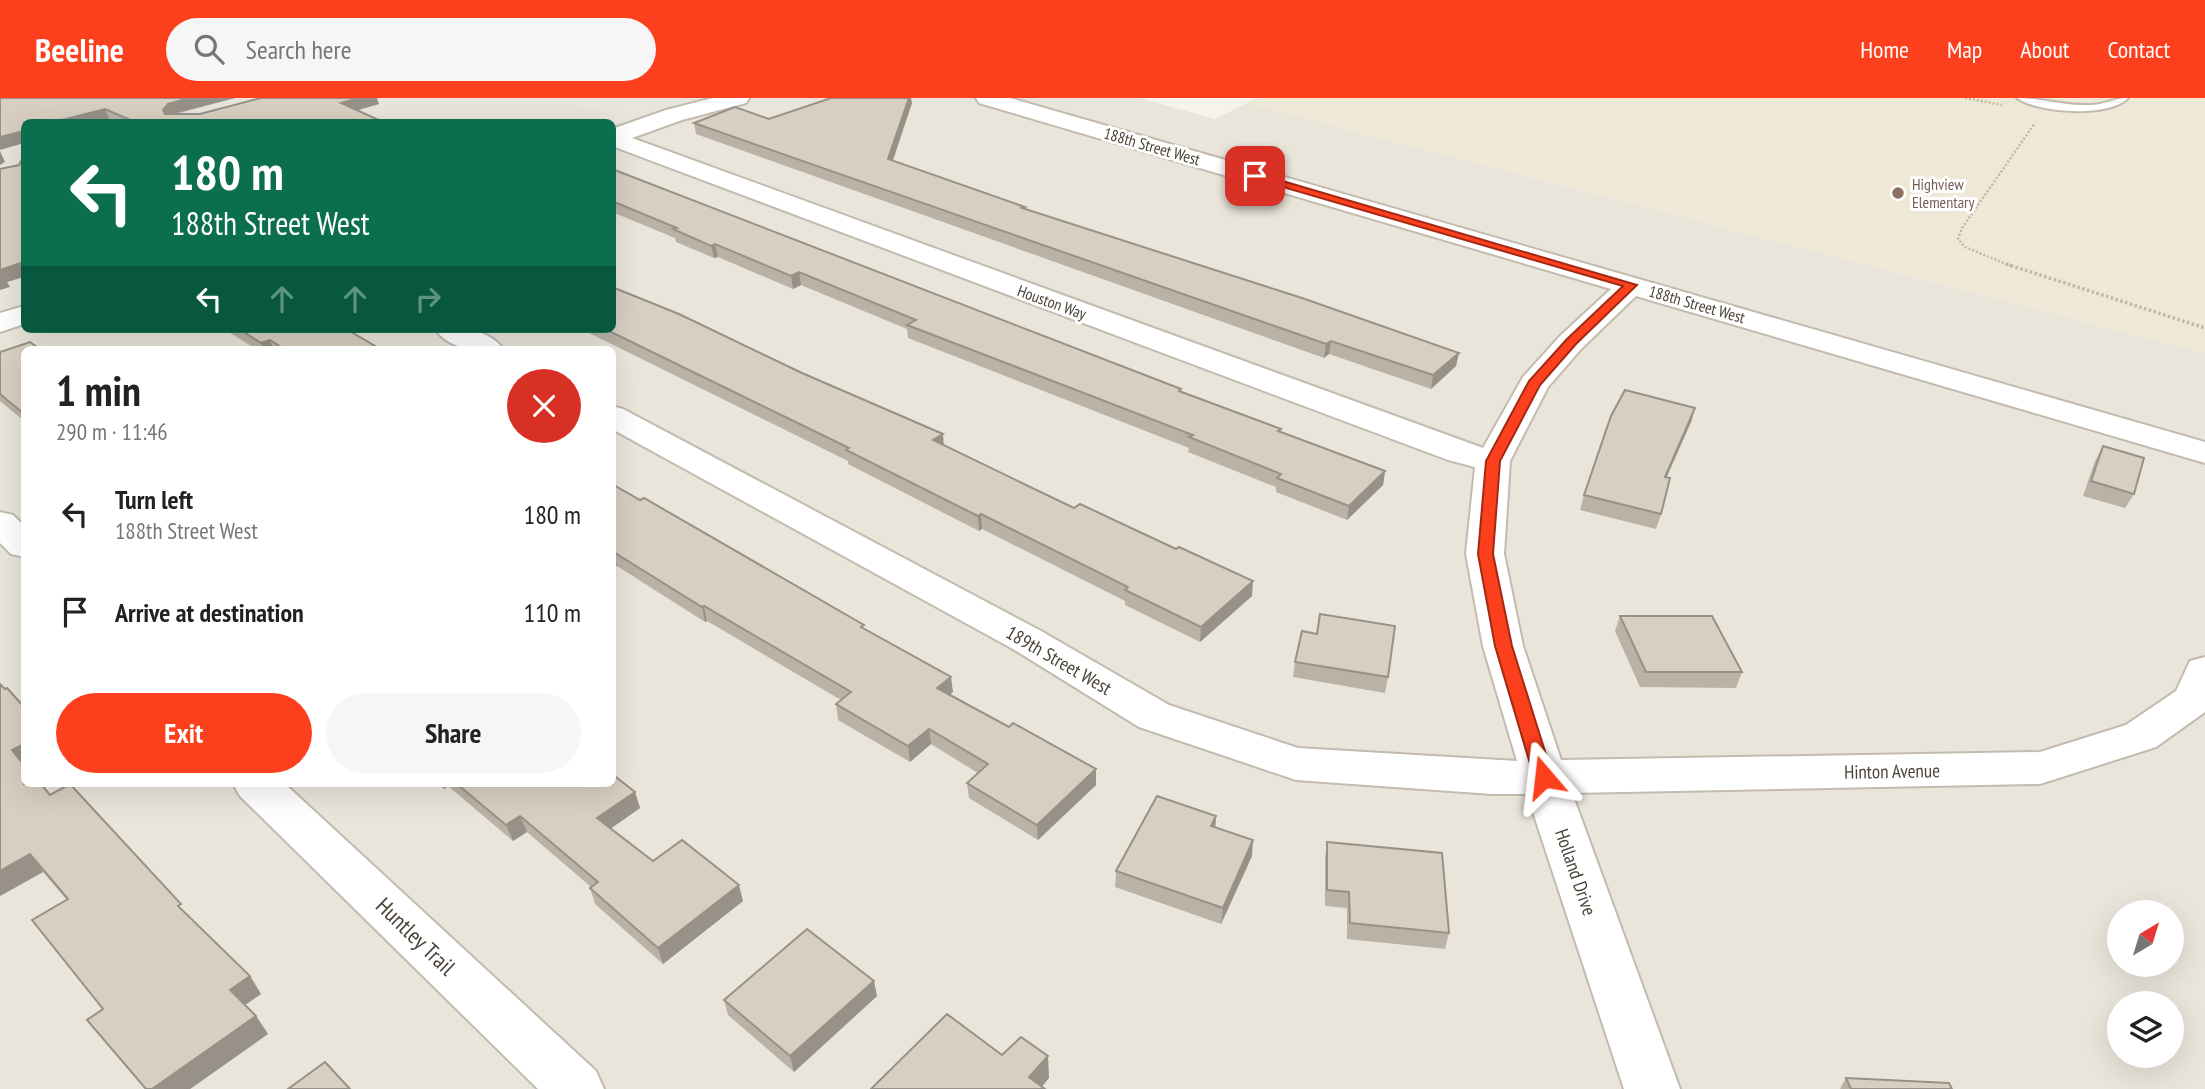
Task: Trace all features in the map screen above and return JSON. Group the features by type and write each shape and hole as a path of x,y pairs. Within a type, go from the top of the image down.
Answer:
{"street":[{"path":"616,137 674,115 738,98"},
{"name":"188th Street West","path":"987,98 2205,453"},
{"name":"Houston Way","path":"616,139 1460,453 1493,461"},
{"name":"Holland Drive","path":"1631,285 1571,342 1534,384 1493,461 1485,554 1503,646 1544,777 1652,1089"},
{"path":"0,323 21,316"},
{"path":"457,333 482,346"},
{"name":"189th Street West","path":"616,418 1027,640 1154,716 1296,764 1492,778 1544,777"},
{"path":"0,523 21,543"},
{"name":"Hinton Avenue","path":"1544,777 2040,768 2141,736 2201,691"},
{"name":"Huntley Trail","path":"259,787 576,1089"}],"lane":[{"path":"2029,99 2092,108 2112,106 2123,98"}],"path":[{"path":"1965,98 2002,105"},
{"path":"2038,118 1962,228 1958,239 1965,247 2000,262 2205,328"}],"shaded area":[{"path":"0,98 1139,98 1215,119 1247,103 2205,353 2205,1089 0,1089"},
{"name":"Highview Elementary","path":"1257,98 2205,98 2205,353 1247,103"}],"building":[{"path":"0,98 189,98 168,104 163,110 165,114 200,114 261,98 358,98 341,103 376,119 128,119 105,109 66,119 21,119 21,132 0,137"},
{"path":"831,98 909,98 888,159 1025,207 1022,208 1302,298 1459,353 1433,375 1331,341 1326,344 694,123 735,107 769,119"},
{"path":"21,161 21,263 0,270 0,169 19,165"},
{"path":"616,171 1181,389 1179,391 1385,471 1349,506 1277,478 1281,474 1189,437 1193,435 907,325 916,320 799,272 791,276 715,244 711,246 673,229 677,228 616,203"},
{"path":"616,289 679,314 802,373 943,434 933,440 1074,508 1080,504 1253,581 1201,627 1125,590 1128,587 846,450 849,448 613,333 616,333"},
{"path":"245,333 353,333 375,346 280,346 270,340 261,343"},
{"path":"30,342 36,346 21,346 21,412 0,394 0,352"},
{"path":"1625,390 1695,408 1665,477 1670,478 1661,514 1584,495 1611,416"},
{"path":"2103,446 2144,458 2134,494 2091,481"},
{"path":"616,486 640,500 644,498 864,625 861,627 951,677 937,688 1009,727 1013,723 1096,769 1037,825 967,783 988,764 929,729 908,746 836,704 851,692 702,607 616,553"},
{"path":"1320,614 1395,626 1388,677 1295,662 1302,631 1317,634"},
{"path":"1620,616 1712,616 1742,672 1646,672"},
{"path":"0,684 21,704 21,746 12,750 21,761 21,787 43,787 50,795 65,787 73,787 181,904 178,906 250,976 230,990 256,1016 152,1089 146,1089 87,1020 103,1009 32,920 68,899 30,854 0,871"},
{"path":"616,777 635,792 597,818 653,861 682,840 739,885 658,948 590,888 598,882 520,816 506,825 461,787 616,787"},
{"path":"1157,796 1216,816 1211,826 1253,840 1223,908 1116,871"},
{"path":"1327,842 1442,853 1449,933 1350,923 1349,892 1327,890"},
{"path":"807,929 874,981 790,1056 724,1000"},
{"path":"947,1014 1002,1055 1021,1037 1048,1056 1029,1077 1045,1089 871,1089"},
{"path":"325,1062 350,1089 288,1089"},
{"path":"1846,1078 1949,1083 1952,1089 1851,1089"}],"place":[{"name":"Highview Elementary","path":"1898,193"}],"route":[{"path":"1255,176 1631,285 1571,342 1534,384 1493,461 1485,554 1503,646 1544,777"}]}
